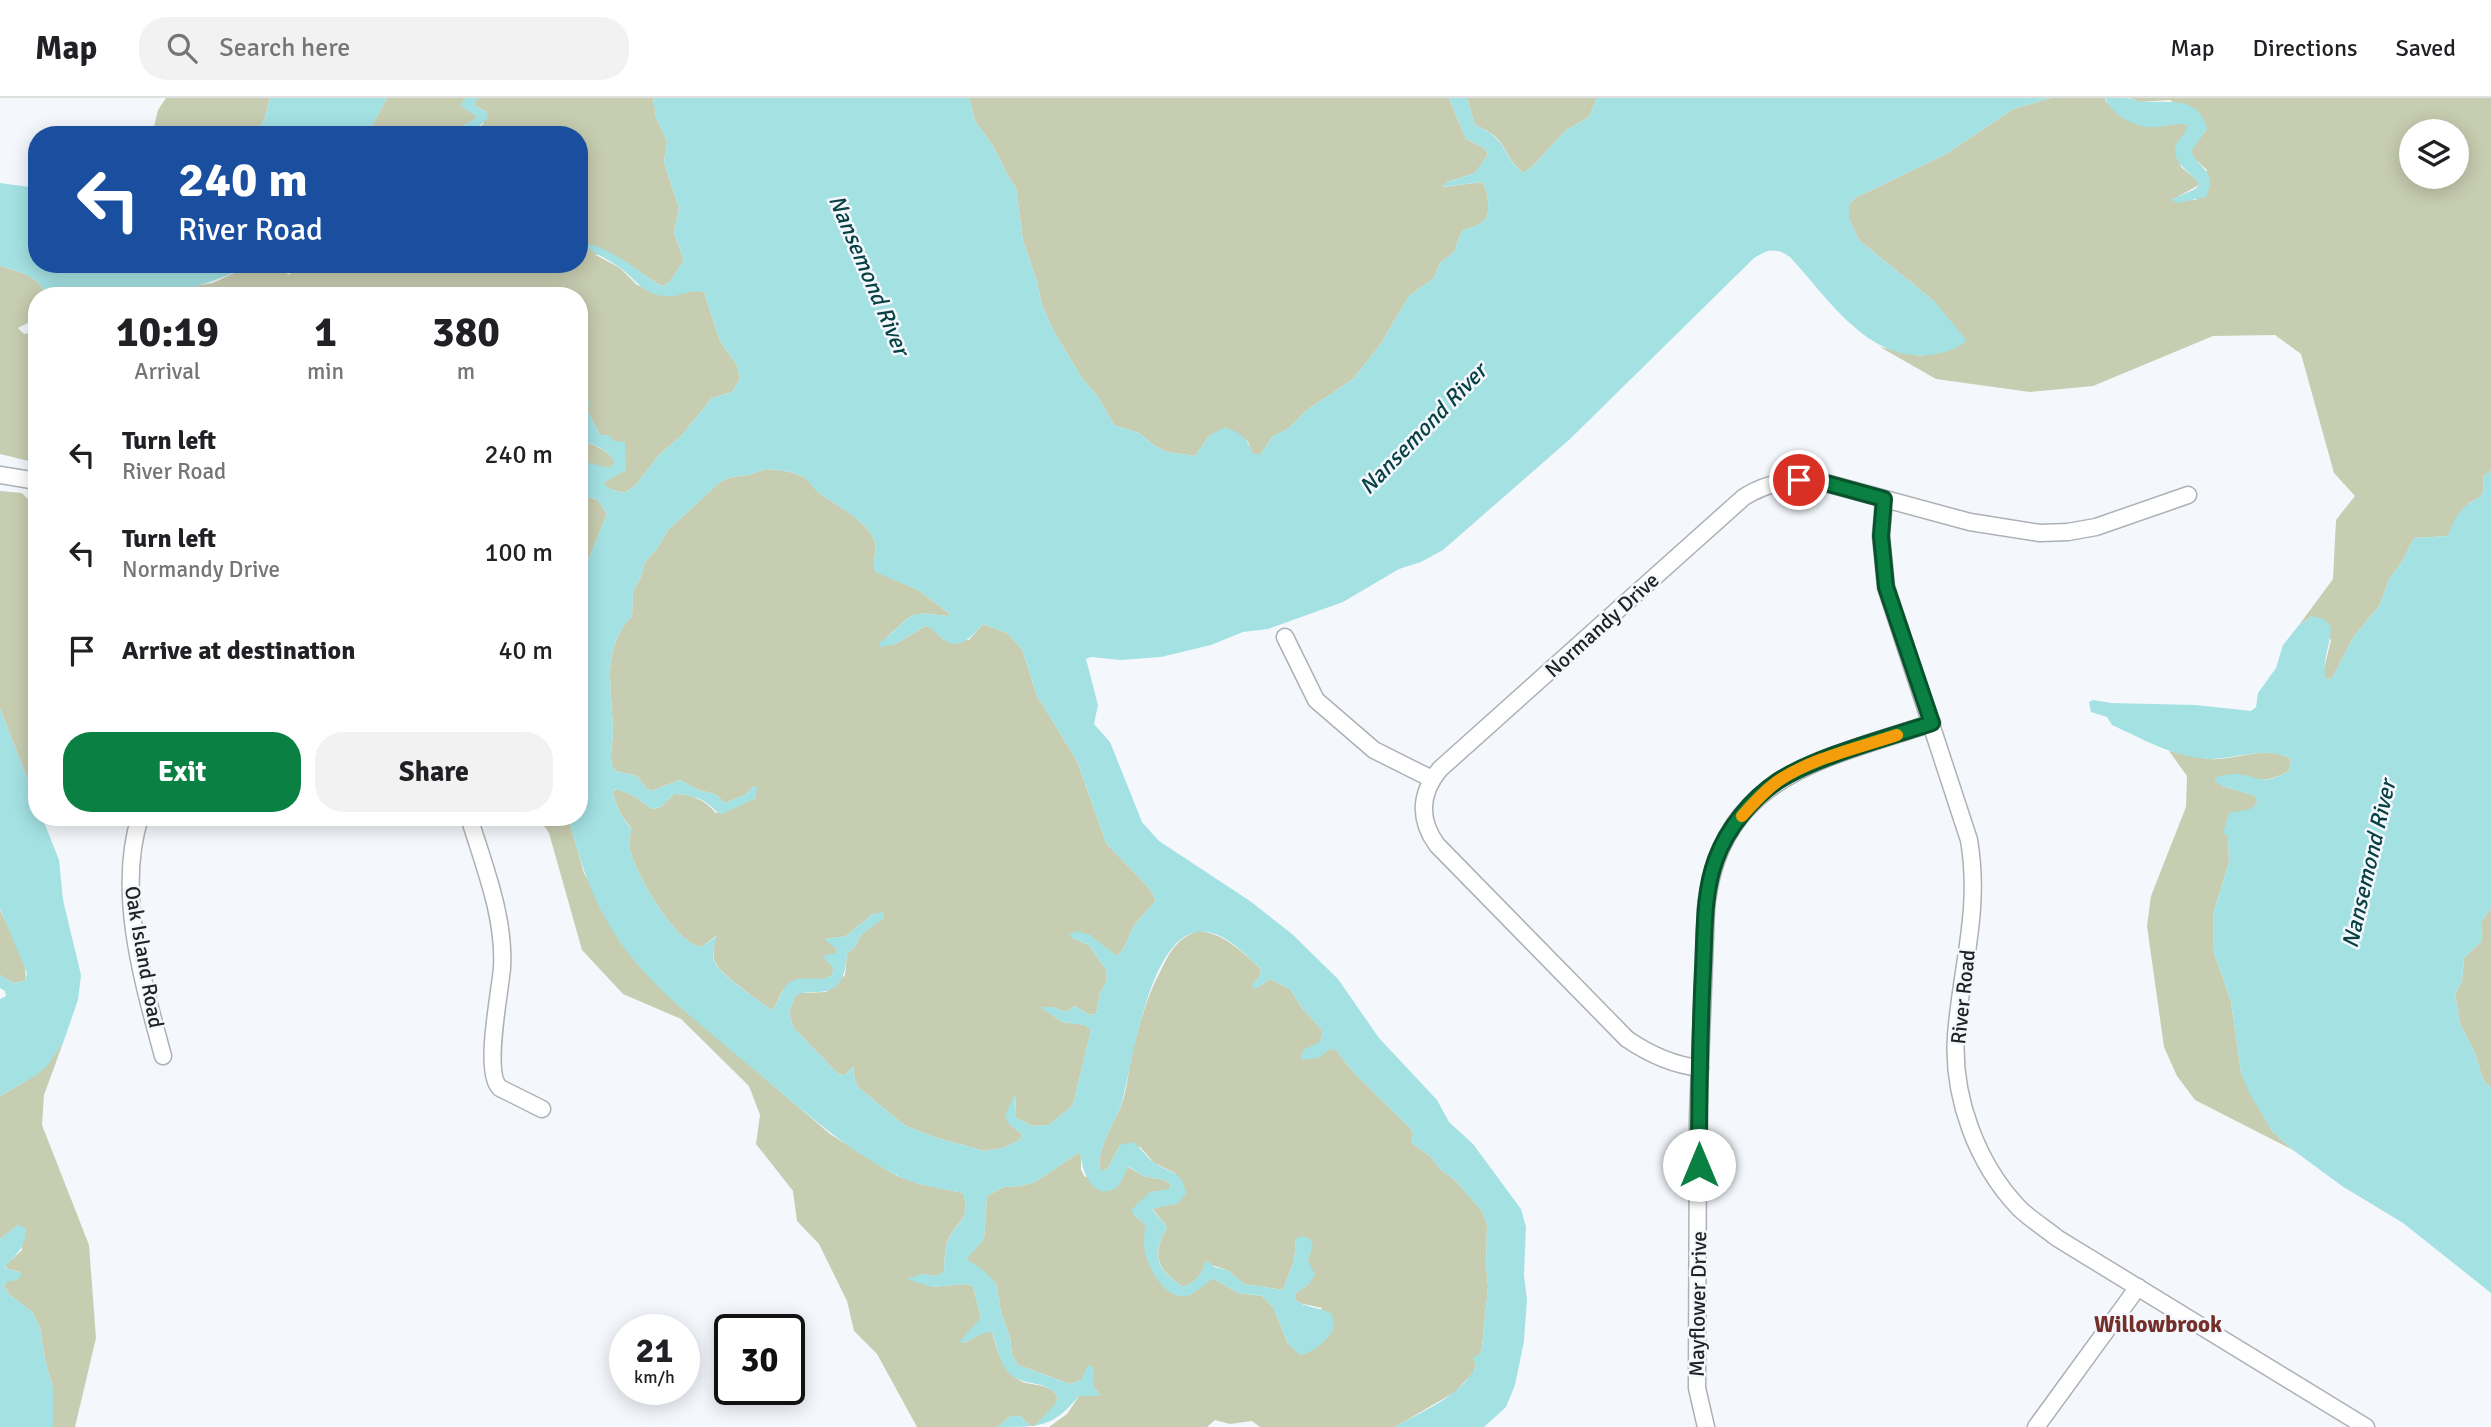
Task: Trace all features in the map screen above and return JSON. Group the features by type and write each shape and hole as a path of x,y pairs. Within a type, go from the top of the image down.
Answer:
{"street":[{"path":"0,475 28,480"},
{"name":"Normandy Drive","path":"1432,779 1744,497 1760,487 1799,480 1822,482 1970,522 2040,533 2096,527 2137,515 2188,495"},
{"name":"River Road","path":"1884,499 1881,536 1886,587 1969,840 1974,870 1974,900 1956,1038 1960,1092 1970,1127 1982,1154 1996,1179 2022,1211 2057,1238 2366,1427"},
{"path":"1285,636 1316,700 1374,750 1432,779 1423,808 1424,822 1437,845 1626,1039 1646,1052 1668,1061 1700,1068"},
{"name":"Mayflower Drive","path":"1706,1427 1697,1388 1695,1327 1700,1068 1708,886 1716,859 1726,837 1757,799 1778,781 1801,769 1932,723"},
{"name":"Oak Island Road","path":"137,826 130,888 147,995 163,1056"},
{"path":"472,826 497,912 501,940 502,968 492,1076 500,1088 541,1109"},
{"path":"2036,1427 2138,1287"}],"green space":[{"path":"166,98 270,98 260,126 154,126 158,110"},
{"path":"387,98 466,98 461,105 478,117 464,126 372,126"},
{"path":"478,98 653,98 656,118 667,141 664,162 679,208 674,233 684,260 669,283 661,286 622,260 594,254 620,268 637,285 671,296 693,290 704,292 720,341 737,365 740,379 732,392 712,398 682,435 658,456 635,486 624,493 610,489 602,483 626,470 614,441 600,435 588,412 588,287 189,287 213,283 234,273 588,273 588,126 481,126 487,112 474,102"},
{"path":"969,98 1449,98 1466,139 1484,148 1488,155 1475,173 1447,182 1443,187 1483,182 1488,213 1484,221 1462,231 1454,252 1440,263 1434,278 1409,296 1380,345 1353,379 1307,410 1288,429 1273,436 1260,455 1252,454 1248,441 1210,435 1195,456 1167,452 1139,433 1114,425 1053,330 1042,305 1023,241 1016,188 993,146 975,121"},
{"path":"1467,98 1597,98 1589,117 1565,131 1532,167 1523,173 1500,141 1475,125"},
{"path":"2051,98 2105,98 2106,102 2154,127 2180,123 2187,125 2187,130 2176,146 2181,167 2197,180 2199,185 2172,200 2196,200 2207,170 2190,151 2207,129 2170,100 2139,102 2130,98 2491,98 2491,470 2483,477 2481,497 2469,503 2448,536 2414,538 2402,562 2389,579 2380,605 2354,636 2332,678 2325,679 2323,673 2331,640 2312,616 2299,625 2333,579 2336,520 2355,496 2334,473 2301,354 2275,335 2213,336 2093,386 2030,392 1936,379 1880,347 1921,356 1935,302 1859,240 1849,219 1849,204 1855,198 1946,154 2013,109"},
{"path":"0,266 22,273 41,287 28,287 28,323 18,328 24,334 28,333 28,461 0,454"},
{"path":"588,444 600,448 616,462 609,469 588,477"},
{"path":"766,469 790,472 806,479 819,493 864,525 875,543 875,571 918,590 950,614 914,615 880,643 896,644 925,626 932,628 944,640 969,640 983,624 1007,633 1022,649 1037,696 1077,761 1106,843 1149,888 1156,900 1133,927 1124,948 1116,957 1090,935 1072,938 1089,945 1106,970 1107,980 1100,993 1096,1014 1089,1015 1075,1006 1066,1012 1052,1007 1041,1007 1062,1022 1085,1025 1091,1030 1073,1105 1049,1125 1032,1126 1015,1117 1016,1096 1009,1124 1022,1134 1020,1140 1003,1148 984,1151 934,1137 904,1125 858,1087 853,1067 845,1075 838,1074 793,1027 789,1013 795,996 800,993 826,992 845,975 847,954 855,947 861,935 883,918 873,914 846,936 825,939 837,949 832,975 792,983 784,989 772,1010 716,964 716,936 701,947 679,933 647,888 632,857 629,845 631,828 620,813 612,792 617,789 634,796 652,809 661,807 674,794 698,799 716,813 756,798 754,786 745,795 725,803 715,794 698,790 680,780 651,791 637,776 615,771 611,758 613,735 610,672 615,643 632,616 633,591 645,562 668,530 720,482"},
{"path":"0,491 22,493 28,499 28,780 0,709"},
{"path":"588,497 598,500 607,514 588,560"},
{"path":"2169,751 2208,759 2272,753 2291,759 2289,771 2275,778 2258,779 2237,774 2222,786 2256,796 2257,803 2228,836 2229,863 2213,914 2214,953 2231,1001 2241,1073 2272,1131 2293,1150 2195,1100 2177,1076 2164,1047 2147,926 2151,896 2186,807 2187,776"},
{"path":"544,826 571,826 584,873 637,964 686,1011 830,1134 897,1176 963,1193 964,1216 947,1243 944,1272 937,1276 922,1274 932,1287 964,1284 973,1286 981,1318 964,1343 985,1332 992,1332 1001,1359 1013,1376 1055,1392 1058,1397 1056,1404 1035,1426 1031,1426 1020,1416 1011,1416 997,1427 917,1427 877,1354 854,1331 847,1301 819,1244 797,1221 793,1191 756,1144 760,1115 749,1086 681,1019 623,994 582,950 549,833"},
{"path":"2491,908 2491,1088 2483,1080 2475,1053 2460,1024 2455,994 2462,981 2464,958 2482,941 2481,922"},
{"path":"0,910 21,955 26,973 25,981 14,983 0,975"},
{"path":"1198,931 1225,939 1261,969 1260,976 1252,985 1257,988 1270,979 1290,989 1302,1008 1323,1031 1320,1042 1336,1050 1355,1074 1411,1129 1412,1143 1455,1180 1482,1211 1487,1224 1488,1286 1482,1348 1473,1373 1455,1392 1395,1427 1260,1427 1252,1421 1230,1424 1215,1420 1207,1427 1049,1427 1067,1414 1079,1396 1100,1395 1093,1386 1081,1380 1070,1384 1018,1365 1012,1354 996,1283 966,1259 984,1239 987,1196 1004,1187 1035,1182 1078,1153 1085,1177 1127,1166 1143,1176 1165,1180 1171,1185 1169,1190 1150,1192 1134,1215 1145,1224 1146,1252 1153,1269 1167,1281 1190,1295 1207,1281 1214,1279 1238,1293 1262,1296 1273,1307 1288,1344 1322,1308 1299,1303 1295,1299 1296,1293 1309,1284 1308,1260 1312,1245 1296,1239 1294,1261 1283,1290 1244,1284 1227,1270 1205,1263 1197,1278 1183,1287 1167,1273 1159,1260 1159,1246 1167,1227 1152,1208 1179,1203 1175,1173 1154,1163 1140,1147 1120,1145 1108,1168 1104,1171 1100,1169 1101,1152 1124,1098 1137,1036 1151,990 1172,950 1185,937"},
{"path":"63,1043 44,1095 42,1125 89,1245 96,1338 75,1427 53,1427 53,1388 40,1328 32,1312 9,1294 4,1286 20,1272 5,1266 22,1250 18,1225 0,1239 0,1096 35,1074"}],"water":[{"path":"270,98 387,98 372,126 260,126"},
{"path":"466,98 478,98 476,106 487,112 488,118 480,126 464,126 477,117 460,105"},
{"name":"Nansemond River","path":"653,98 969,98 975,121 993,146 1016,188 1023,241 1042,305 1053,330 1114,425 1139,433 1167,452 1195,456 1210,435 1225,427 1243,436 1252,453 1260,455 1273,436 1288,429 1307,410 1353,379 1380,345 1409,296 1434,278 1440,263 1454,252 1462,231 1484,221 1488,208 1483,182 1441,187 1447,182 1475,173 1488,155 1484,148 1466,139 1449,98 1467,98 1475,125 1500,142 1523,173 1532,167 1565,131 1589,117 1597,98 2051,98 2013,109 1946,154 1855,198 1849,204 1849,219 1859,240 1935,302 1965,338 1965,342 1958,347 1936,354 1912,355 1891,350 1871,340 1836,309 1790,257 1780,252 1767,251 1753,259 1569,440 1443,550 1421,562 1399,569 1343,602 1268,629 1243,632 1211,645 1161,657 1086,659 1098,705 1094,724 1110,742 1142,822 1159,841 1250,901 1292,934 1338,979 1379,1038 1437,1100 1449,1122 1473,1144 1521,1209 1526,1227 1524,1276 1527,1299 1524,1341 1515,1385 1506,1407 1484,1427 1395,1427 1451,1394 1470,1377 1476,1366 1473,1357 1480,1354 1482,1348 1488,1286 1487,1224 1482,1211 1455,1180 1412,1143 1411,1129 1355,1074 1336,1050 1330,1049 1318,1058 1301,1060 1303,1050 1320,1042 1323,1031 1302,1008 1290,989 1270,979 1253,989 1252,985 1260,976 1261,969 1223,937 1208,932 1188,934 1172,948 1159,970 1139,1026 1123,1098 1102,1150 1100,1168 1104,1171 1108,1168 1120,1145 1132,1142 1153,1162 1174,1173 1181,1180 1186,1193 1179,1203 1152,1209 1167,1227 1159,1246 1158,1260 1166,1273 1183,1287 1197,1278 1208,1261 1214,1267 1227,1270 1244,1284 1283,1290 1294,1261 1296,1239 1302,1236 1309,1238 1313,1245 1308,1260 1315,1275 1309,1284 1296,1293 1295,1299 1332,1314 1334,1326 1320,1345 1300,1355 1288,1344 1273,1307 1262,1296 1238,1293 1214,1279 1190,1295 1178,1296 1171,1293 1159,1282 1150,1267 1144,1249 1145,1224 1131,1210 1150,1192 1169,1189 1171,1185 1165,1180 1143,1176 1128,1166 1117,1187 1109,1191 1096,1189 1087,1177 1078,1153 1035,1182 1004,1187 987,1196 984,1239 967,1259 996,1283 1012,1354 1018,1365 1070,1384 1081,1380 1088,1365 1094,1368 1093,1386 1101,1396 1079,1396 1061,1414 1036,1425 1055,1404 1058,1397 1054,1391 1009,1373 992,1332 958,1343 981,1318 973,1286 964,1284 932,1287 907,1279 922,1274 937,1276 944,1271 947,1243 964,1216 963,1193 904,1179 839,1139 673,1001 636,963 607,921 589,884 571,826 588,826 588,560 607,514 598,500 588,497 588,463 609,468 615,462 600,448 588,443 588,412 600,435 609,435 614,441 625,442 626,470 603,483 610,489 624,493 635,486 658,456 682,435 712,398 732,392 740,379 737,365 720,341 704,292 671,296 654,294 619,267 588,248 588,244 612,253 661,286 669,283 684,260 674,233 679,208 664,162 667,141 656,118","holes":["766,469 804,477 817,491 857,519 870,532 876,548 875,572 918,590 950,614 914,615 879,643 880,647 896,644 925,626 950,643 961,643 983,624 1007,633 1022,649 1037,696 1077,761 1106,843 1149,888 1156,900 1133,927 1124,948 1117,956 1090,935 1077,931 1069,935 1089,945 1106,970 1107,980 1100,993 1096,1014 1089,1015 1075,1006 1066,1012 1052,1007 1040,1007 1062,1022 1084,1025 1091,1030 1073,1105 1049,1125 1032,1126 1015,1117 1016,1092 1005,1116 1009,1124 1022,1134 1020,1140 1003,1148 984,1151 934,1137 904,1125 858,1087 853,1067 845,1075 838,1074 793,1027 789,1013 795,996 837,986 845,969 847,954 855,947 861,935 884,918 884,912 873,914 846,936 824,939 837,949 836,953 822,956 833,968 832,975 822,979 795,979 784,988 772,1010 725,975 715,963 713,957 717,936 701,947 679,933 647,888 632,857 629,845 631,829 620,813 612,792 616,789 634,796 652,809 661,807 674,794 678,794 701,799 722,814 756,798 757,787 754,786 745,795 725,803 715,794 698,790 680,780 651,791 637,776 615,771 611,758 611,658 615,643 632,616 633,591 645,562 668,530 720,482"]},
{"path":"2105,98 2175,102 2192,107 2198,112 2207,129 2191,151 2209,176 2206,197 2178,203 2171,200 2199,185 2179,163 2175,152 2187,125 2150,127 2135,124 2114,111"},
{"path":"0,183 28,187 28,273 232,273 191,287 41,287 22,273 0,266"},
{"name":"Nansemond River","path":"2491,470 2491,908 2481,922 2482,941 2464,958 2462,981 2455,994 2460,1024 2475,1053 2483,1080 2491,1088 2491,1293 2403,1223 2342,1186 2293,1150 2272,1131 2249,1093 2241,1073 2231,1001 2214,953 2213,914 2229,863 2228,836 2223,833 2229,813 2251,809 2257,803 2255,796 2222,786 2215,781 2215,777 2235,774 2268,780 2289,771 2291,759 2273,753 2210,759 2184,755 2112,725 2107,717 2091,712 2089,702 2093,700 2111,703 2196,705 2251,711 2256,707 2258,693 2276,668 2283,645 2299,625 2312,616 2324,619 2331,627 2325,673 2326,679 2332,678 2354,636 2380,605 2389,579 2402,562 2414,538 2448,536 2460,512 2481,496 2484,488 2483,477"},
{"path":"0,709 28,780 28,826 46,826 59,860 63,900 81,975 78,1000 63,1043 47,1066 0,1096 0,999 6,996 5,991 0,988 0,975 14,983 25,981 27,973 0,909"},
{"path":"18,1225 26,1228 23,1245 5,1267 20,1272 21,1276 17,1280 6,1282 4,1286 9,1294 32,1312 40,1328 53,1388 53,1427 0,1427 0,1239"},
{"path":"1011,1416 1020,1416 1031,1426 997,1427"}],"slow traffic":[{"path":"1742,816 1778,781 1801,769 1897,735"}],"district":[{"name":"Willowbrook","path":"2158,1324"}],"route":[{"path":"1699,1165 1698,1118 1706,909 1708,886 1726,837 1738,819 1778,781 1801,769 1932,723 1886,587 1881,536 1884,499 1822,482 1799,480"}]}
